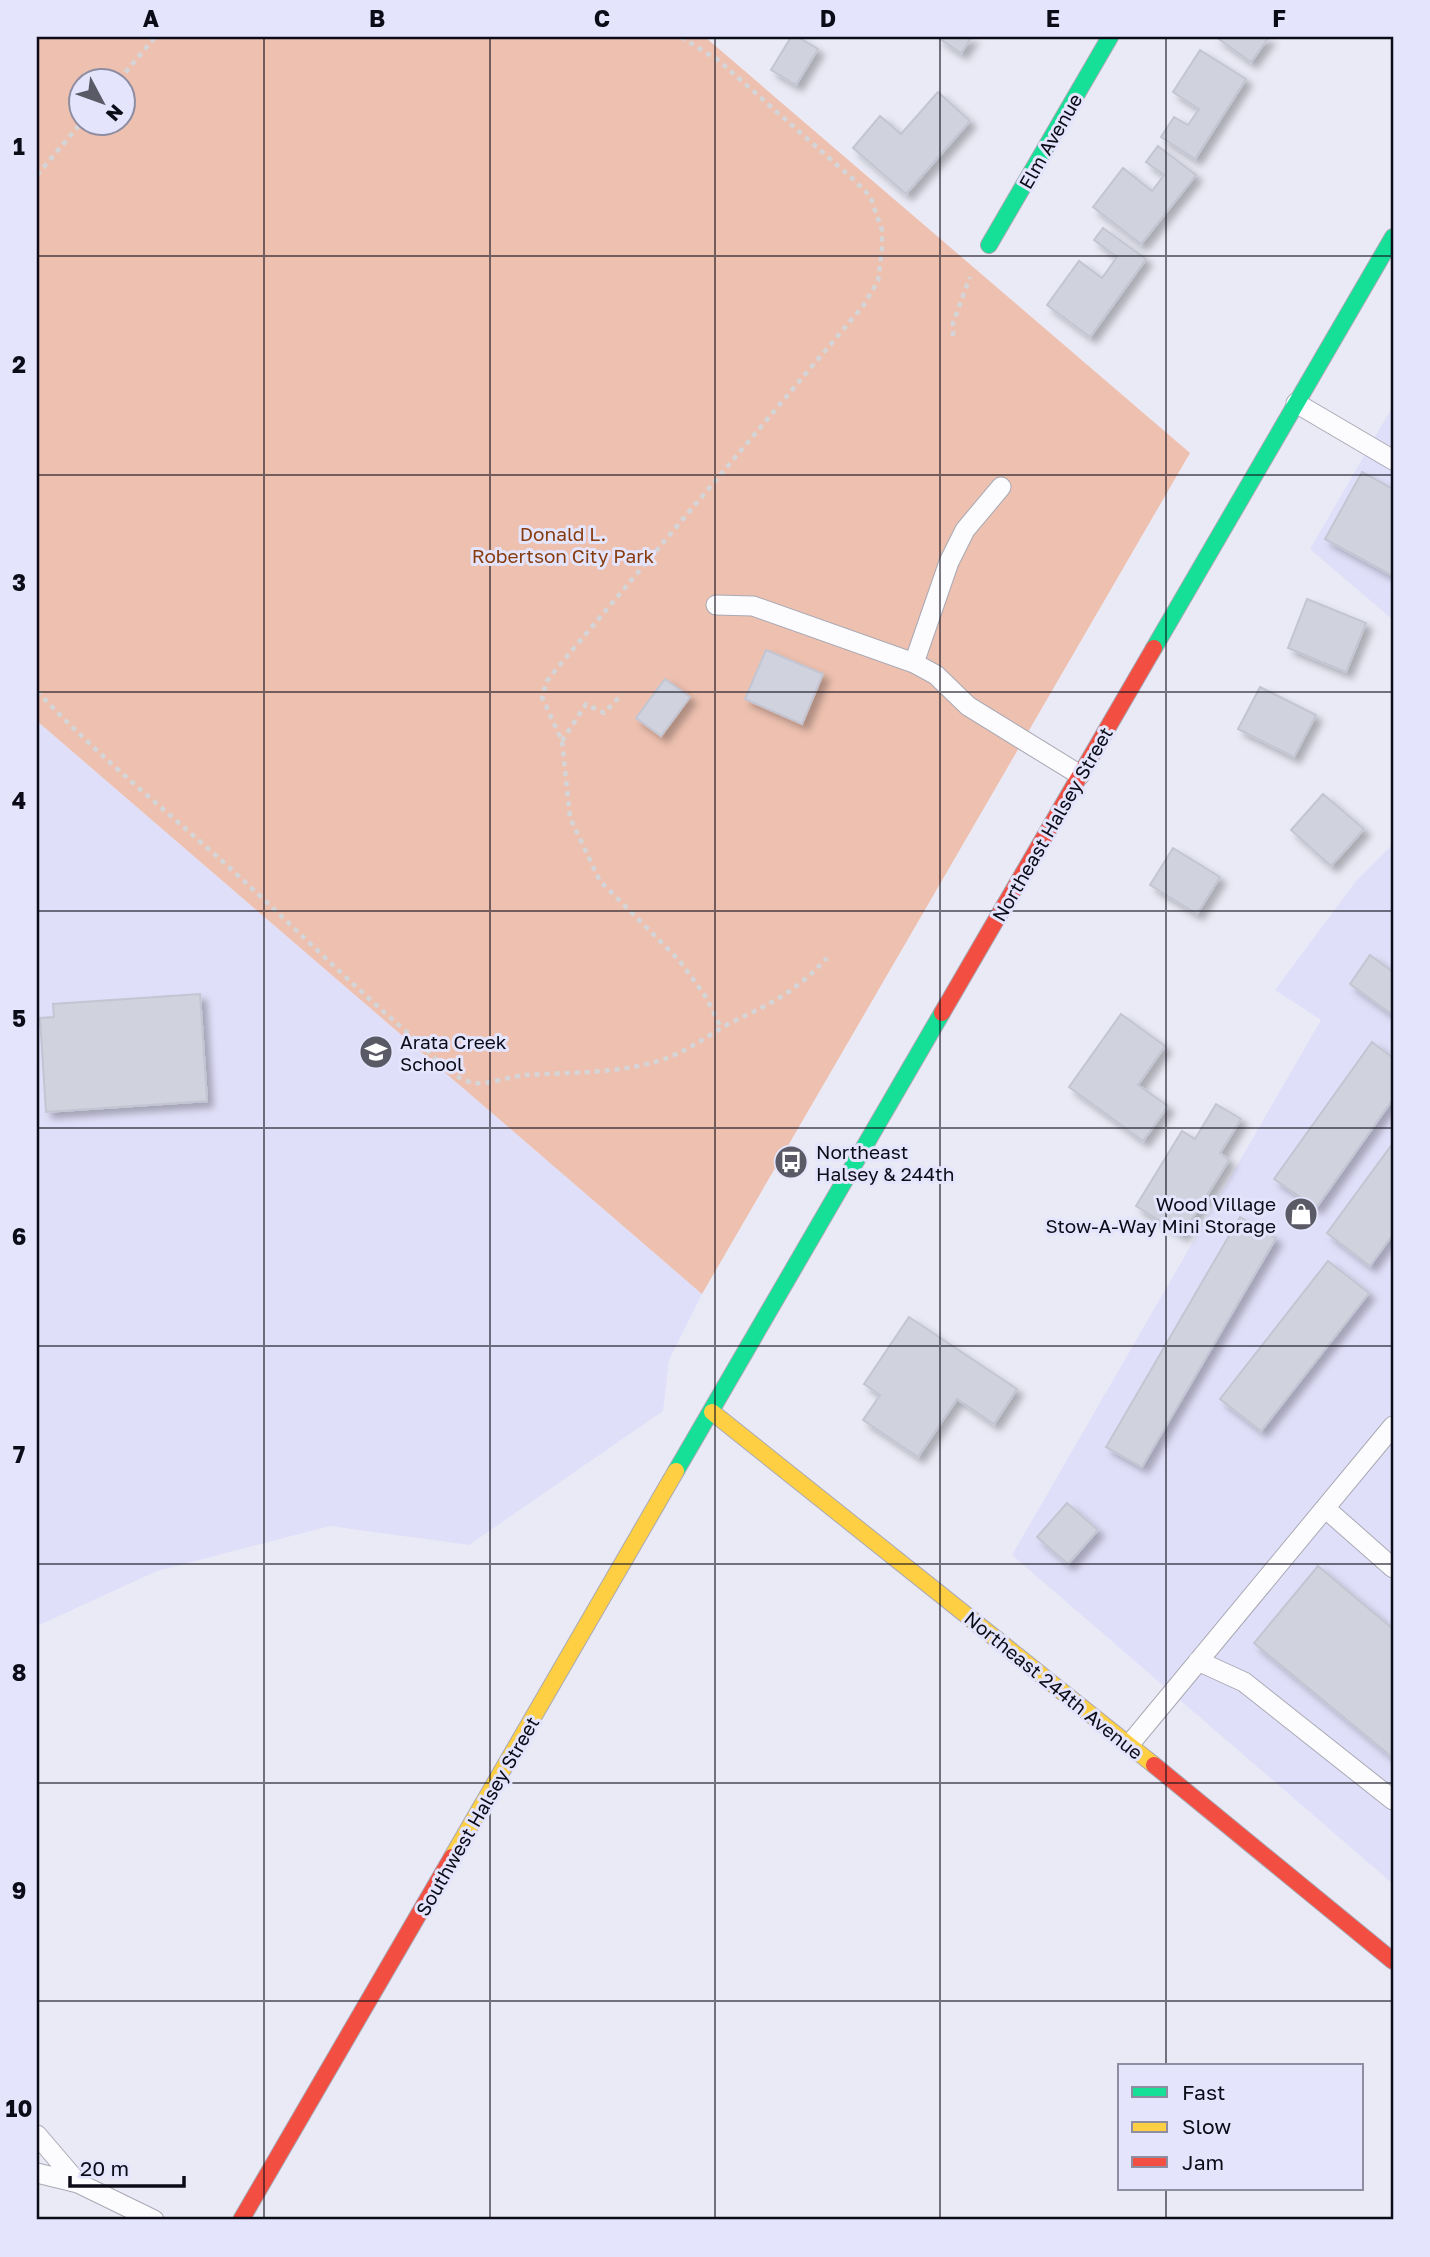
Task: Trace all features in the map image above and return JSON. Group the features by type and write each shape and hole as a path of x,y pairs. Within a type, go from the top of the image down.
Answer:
{"street":[{"name":"Elm Avenue","path":"989,245 1110,37"},
{"name":"Northeast Halsey Street","path":"712,1412 1393,237"},
{"name":"Northeast 244th Avenue","path":"712,1412 1129,1745 1393,1961"},
{"name":"Southwest Halsey Street","path":"241,2220 712,1412"}],"lane":[{"path":"1296,403 1393,460"},
{"path":"914,663 949,562 965,530 1001,487"},
{"path":"716,605 753,606 914,663 936,675 968,706 1080,775"},
{"path":"1129,1745 1393,1426"},
{"path":"1325,1508 1393,1568"},
{"path":"1198,1661 1244,1682 1393,1800"},
{"path":"37,2135 78,2183"},
{"path":"37,2172 78,2183 155,2220"}],"path":[{"path":"131,66 155,37"},
{"path":"681,37 718,60 870,196 882,230 878,281 863,306 547,681 542,697 562,741 570,818 600,881 679,960 706,997 720,1028"},
{"path":"37,175 70,136"},
{"path":"953,336 953,323 973,267 989,245"},
{"path":"37,691 80,737 243,880 376,1007 463,1079 475,1084 517,1075 620,1069 666,1058 693,1047 720,1028 782,998 804,982 827,958"},
{"path":"562,741 586,704 604,713 622,694"}],"shaded area":[{"path":"1393,406 1393,620 1310,549"},
{"path":"37,721 702,1294 669,1360 663,1411 469,1545 330,1526 157,1571 37,1626"},
{"name":"Wood Village Stow-A-Way Mini Storage","path":"1393,844 1393,1884 1012,1555 1321,1020 1275,990 1356,881"}],"green space":[{"name":"Donald L. Robertson City Park","path":"37,37 705,37 1190,453 702,1294 37,721"}],"building":[{"path":"791,37 798,37 818,49 796,85 771,70"},
{"path":"937,37 972,37 961,53"},
{"path":"1216,37 1269,37 1251,62"},
{"path":"1200,50 1246,79 1195,159 1161,137 1174,117 1188,125 1199,109 1173,92"},
{"path":"938,92 970,121 906,194 853,148 880,116 901,134"},
{"path":"1158,146 1196,175 1141,244 1093,207 1123,168 1152,191 1164,175 1146,162"},
{"path":"1103,228 1146,259 1090,337 1047,305 1079,261 1102,278 1117,257 1094,240"},
{"path":"1362,472 1393,489 1393,576 1325,539"},
{"path":"1307,599 1366,623 1346,672 1288,648"},
{"path":"766,650 823,674 802,724 745,699"},
{"path":"665,679 690,697 661,736 636,718"},
{"path":"1260,687 1316,715 1294,757 1238,729"},
{"path":"1323,794 1364,829 1331,866 1291,830"},
{"path":"1173,848 1220,877 1197,914 1150,885"},
{"path":"1370,955 1393,972 1393,1015 1350,984"},
{"path":"200,994 207,1101 46,1112 40,1018 54,1017 53,1004"},
{"path":"1121,1014 1165,1046 1138,1085 1168,1106 1143,1141 1069,1087"},
{"path":"1372,1042 1393,1058 1393,1099 1316,1208 1274,1179"},
{"path":"1216,1104 1241,1119 1220,1153 1229,1160 1182,1235 1136,1206 1182,1131 1195,1139"},
{"path":"1393,1143 1393,1234 1370,1266 1327,1233"},
{"path":"1240,1217 1276,1238 1142,1467 1106,1447"},
{"path":"1328,1261 1369,1293 1261,1431 1220,1399"},
{"path":"909,1317 1017,1389 994,1424 957,1399 918,1457 863,1420 880,1395 864,1384"},
{"path":"1067,1503 1098,1530 1068,1564 1037,1537"},
{"path":"1318,1566 1393,1629 1393,1758 1254,1643"}],"traffic: fast":[{"path":"989,245 1110,37"},
{"path":"1154,648 1393,237"},
{"path":"676,1471 942,1013"}],"traffic: slow":[{"path":"712,1412 1154,1765"},
{"path":"452,1857 676,1471"}],"traffic: jam":[{"path":"942,1013 1154,648"},
{"path":"1154,1765 1393,1961"},
{"path":"241,2220 452,1857"}],"place":[{"name":"Arata Creek School","path":"376,1052"},
{"name":"Northeast Halsey & 244th","path":"791,1162"},
{"name":"Wood Village Stow-A-Way Mini Storage","path":"1301,1214"}]}
